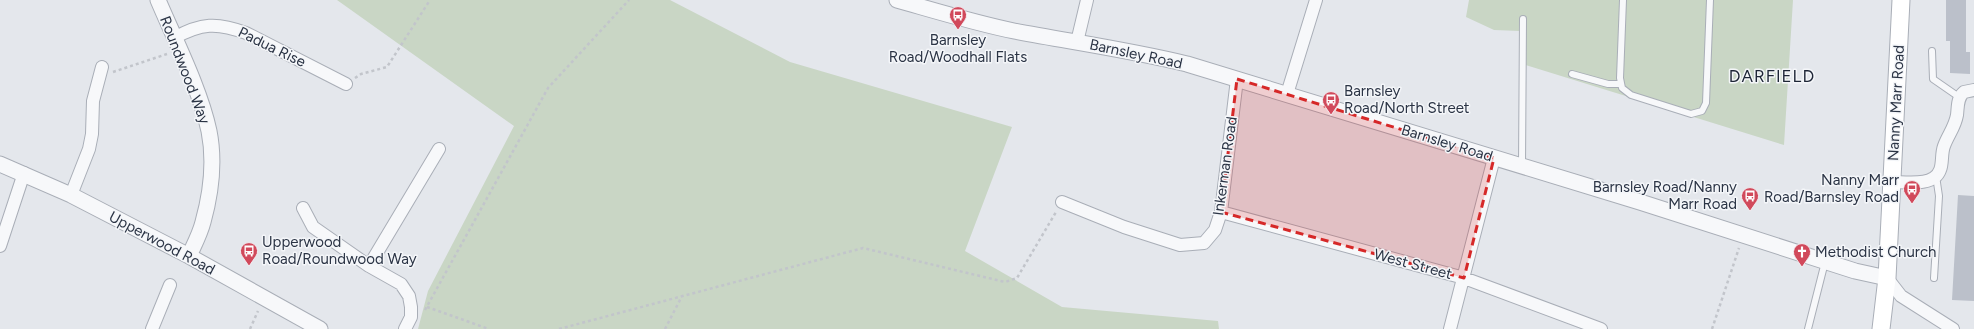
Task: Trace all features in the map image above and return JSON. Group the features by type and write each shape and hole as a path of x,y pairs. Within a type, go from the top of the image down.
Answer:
{"main road":[{"name":"Nanny Marr Road","path":"1882,329 1888,278 1901,0"}],"street":[{"name":"Roundwood Way","path":"158,0 202,107 209,132 211,155 208,205 203,224 189,256"},
{"name":"Barnsley Road","path":"897,0 964,20 1077,42 1145,53 1237,79 1522,166 1856,271 1888,278"},
{"path":"1077,42 1087,0"},
{"path":"1287,94 1316,0"},
{"name":"Padua Rise","path":"176,44 202,25 230,27 246,33 346,84"},
{"path":"71,195 90,142 93,101 101,72"},
{"name":"Inkerman Road","path":"1062,202 1124,227 1180,245 1204,243 1215,230 1221,212 1237,79"},
{"path":"1892,182 1921,182 1932,180 1936,176 1940,171 1944,146 1955,124 1959,97 1964,92 1974,90"},
{"path":"369,266 439,149"},
{"path":"1450,329 1494,158"},
{"name":"Upperwood Road","path":"0,164 24,173 71,195 189,256 320,329"},
{"path":"0,246 24,173"},
{"path":"302,208 313,227 369,266 402,284 409,296 411,306 410,317 405,329"},
{"name":"West Street","path":"1221,212 1464,278 1601,329"},
{"path":"1888,278 1901,296 1953,329"},
{"path":"152,329 170,284"}],"lane":[{"path":"1624,0 1622,88 1631,95 1691,114 1702,111 1706,103 1710,0"},
{"path":"1522,166 1523,19"},
{"path":"1932,50 1933,79 1959,97"},
{"path":"1572,74 1608,84 1621,84"},
{"path":"1934,278 1939,196 1936,176"},
{"path":"1808,329 1825,261"}],"path":[{"path":"346,84 361,74 387,67 430,0"},
{"path":"424,312 548,88 629,0"},
{"path":"101,72 176,44"},
{"path":"559,329 862,248 1005,282 1017,278 1062,202"},
{"path":"1712,329 1743,236"},
{"path":"665,329 682,296"},
{"path":"250,329 264,297"},
{"path":"427,306 489,329"}],"highlighted area":[{"path":"1237,79 1494,158 1464,278 1221,212"}],"green space":[{"path":"337,0 670,0 790,62 1012,127 965,251 1062,307 1218,321 1219,329 418,329 428,291 514,126"},
{"path":"1469,0 1793,0 1784,145 1522,64 1520,31 1494,30 1466,17"}],"building":[{"path":"1946,0 1966,0 1966,52 1970,52 1970,74 1950,73 1950,41 1946,41"},
{"path":"1958,195 1974,196 1974,301 1952,300"}],"place":[{"name":"Barnsley Road/Woodhall Flats","path":"958,30"},
{"name":"Barnsley Road/North Street","path":"1331,115"},
{"name":"Nanny Marr Road/Barnsley Road","path":"1912,204"},
{"name":"Barnsley Road/Nanny Marr Road","path":"1750,211"},
{"name":"Upperwood Road/Roundwood Way","path":"249,266"},
{"name":"Methodist Church","path":"1802,267"}],"district":[{"name":"DARFIELD","path":"1772,76"}]}
